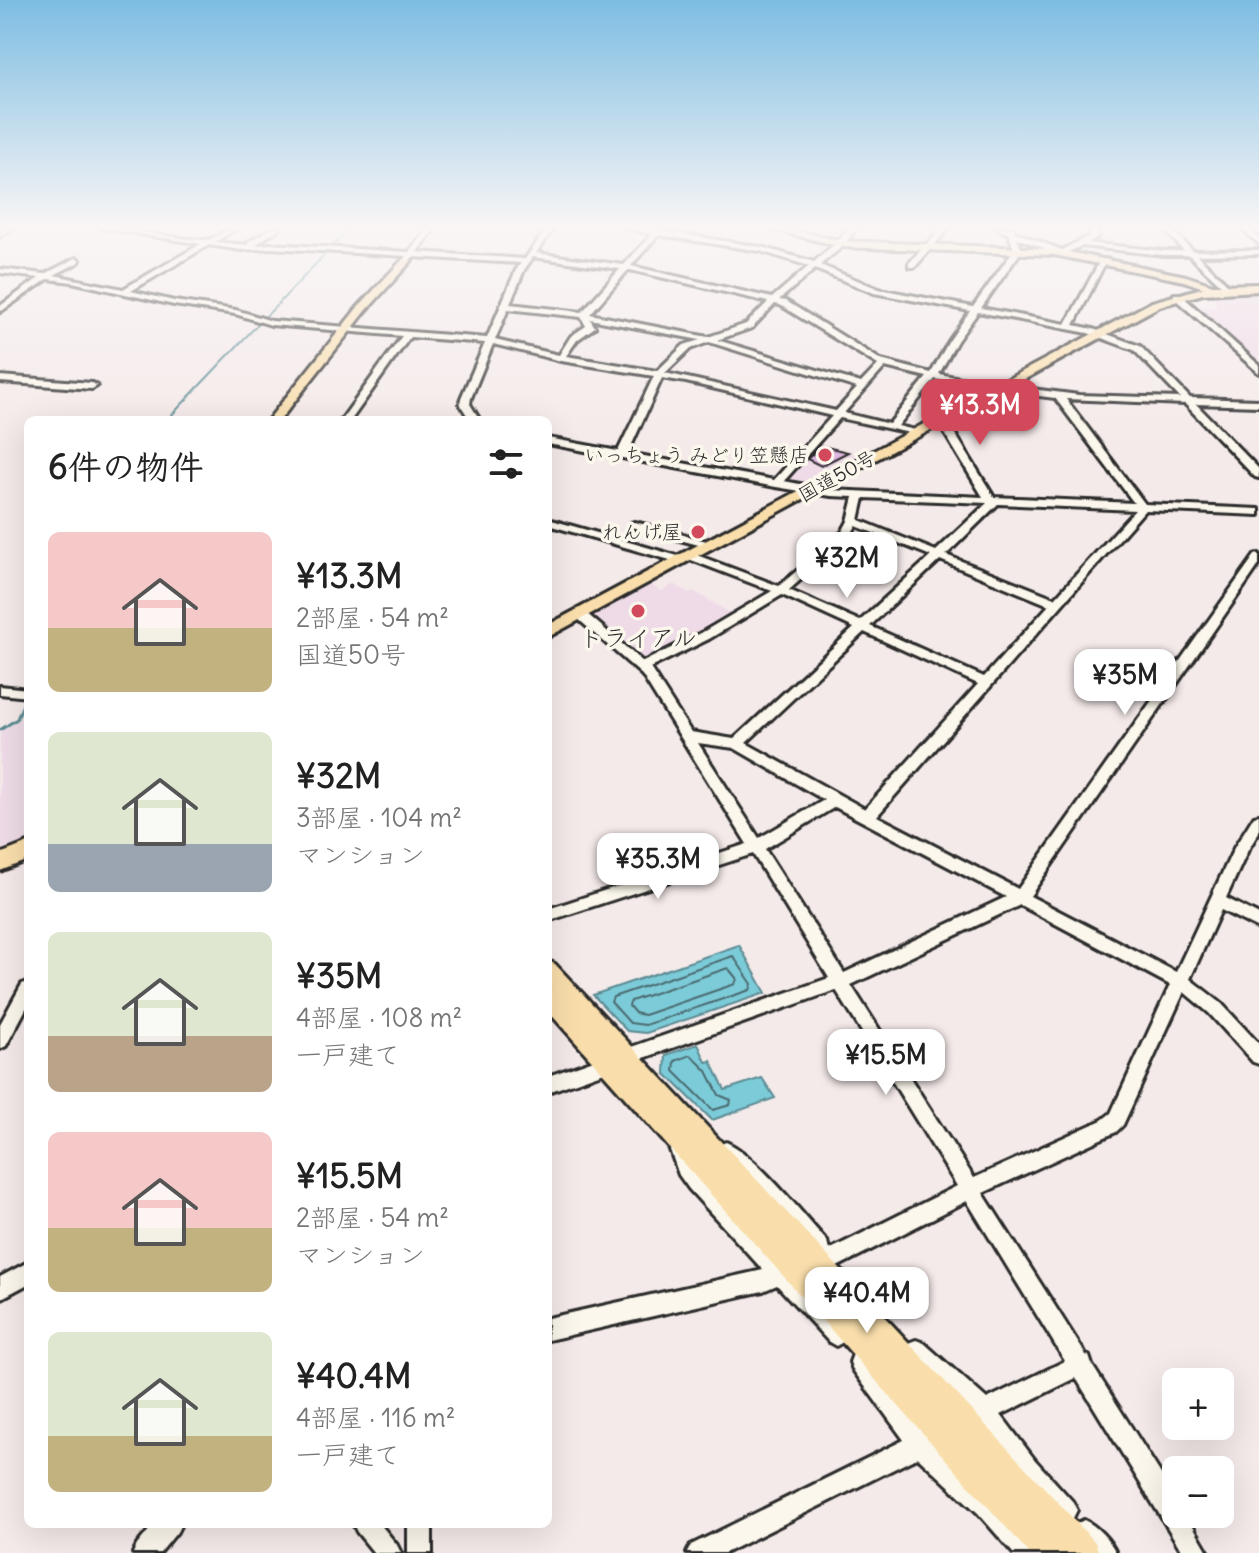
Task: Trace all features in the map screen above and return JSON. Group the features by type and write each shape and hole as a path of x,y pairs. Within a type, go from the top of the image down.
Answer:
{"highway":[{"path":"1125,319 1154,300"},
{"path":"1125,319 1167,300"},
{"name":"国道50号","path":"552,630 1125,319"},
{"path":"0,863 24,853"}],"main road":[{"path":"285,416 375,300"},
{"path":"277,416 352,329"},
{"path":"552,975 619,1059 1050,1553"},
{"path":"552,1000 619,1059"},
{"path":"688,1136 1084,1553"}],"street":[{"path":"171,300 236,312 271,323 489,341 561,358 659,374 916,433"},
{"path":"473,416 465,400 507,300"},
{"path":"584,315 597,300"},
{"path":"622,454 659,374 684,349 749,326 774,300"},
{"path":"775,300 801,311 883,364 933,376 1058,395 1259,403"},
{"path":"926,300 1097,334 1141,350 1259,475"},
{"path":"892,427 933,376 982,300"},
{"path":"1068,328 1083,300"},
{"path":"1182,300 1259,370"},
{"path":"504,306 584,315 710,340 860,386"},
{"path":"561,358 574,338 592,325 584,315"},
{"path":"349,416 408,333"},
{"path":"776,484 860,386 883,364"},
{"path":"0,379 92,386"},
{"path":"1058,395 1141,507"},
{"path":"737,744 992,505 941,419"},
{"path":"552,442 811,490 1259,512"},
{"path":"642,667 705,636 780,591 838,543 853,521 860,494"},
{"path":"868,816 1141,507"},
{"path":"853,521 1058,604"},
{"path":"552,523 685,558 780,591 987,683"},
{"path":"635,525 710,545"},
{"path":"552,1083 838,981 1021,897 1259,557"},
{"path":"581,615 642,667 1197,1553"},
{"path":"0,690 24,693"},
{"path":"686,736 737,744 835,800 1181,983 1215,1008 1259,1056"},
{"path":"552,914 756,847 835,800"},
{"path":"831,1260 969,1190 1109,1126 1117,1119 1216,900 1241,848 1259,820"},
{"path":"1216,900 1259,923"},
{"path":"0,1041 24,997"},
{"path":"1029,1553 866,1367 696,1182 686,1168 688,1136 743,1164 1104,1553"},
{"path":"552,1328 763,1281 779,1273"},
{"path":"0,1289 24,1274"},
{"path":"978,1415 1081,1364"},
{"path":"699,1553 928,1440"},
{"path":"145,1553 166,1528"},
{"path":"368,1528 389,1553"},
{"path":"420,1528 420,1553"}],"shaded area":[{"path":"1215,300 1259,300 1259,366 1196,307 1217,307"},
{"path":"814,443 865,456 807,487 782,482"},
{"path":"649,583 661,591 674,584 690,593 694,591 735,616 643,661 590,616"},
{"path":"24,711 24,842 0,851 0,732 21,719"}],"water":[{"path":"739,945 766,993 646,1033 627,1031 593,995"},
{"path":"698,1044 706,1062 711,1061 725,1090 762,1078 775,1098 712,1120 665,1073 666,1055"}],"building":[{"name":"いっちょう みどり笠懸店","path":"822,446 848,452 821,466 807,459"}],"waterway":[{"path":"278,304 281,300"},
{"path":"265,317 276,306"},
{"path":"171,416 260,322"},
{"path":"0,730 17,719 24,702"}],"place":[{"name":"いっちょう みどり笠懸店","path":"825,455"},
{"name":"れんげ屋","path":"698,532"},
{"name":"トライアル","path":"638,611"}]}
